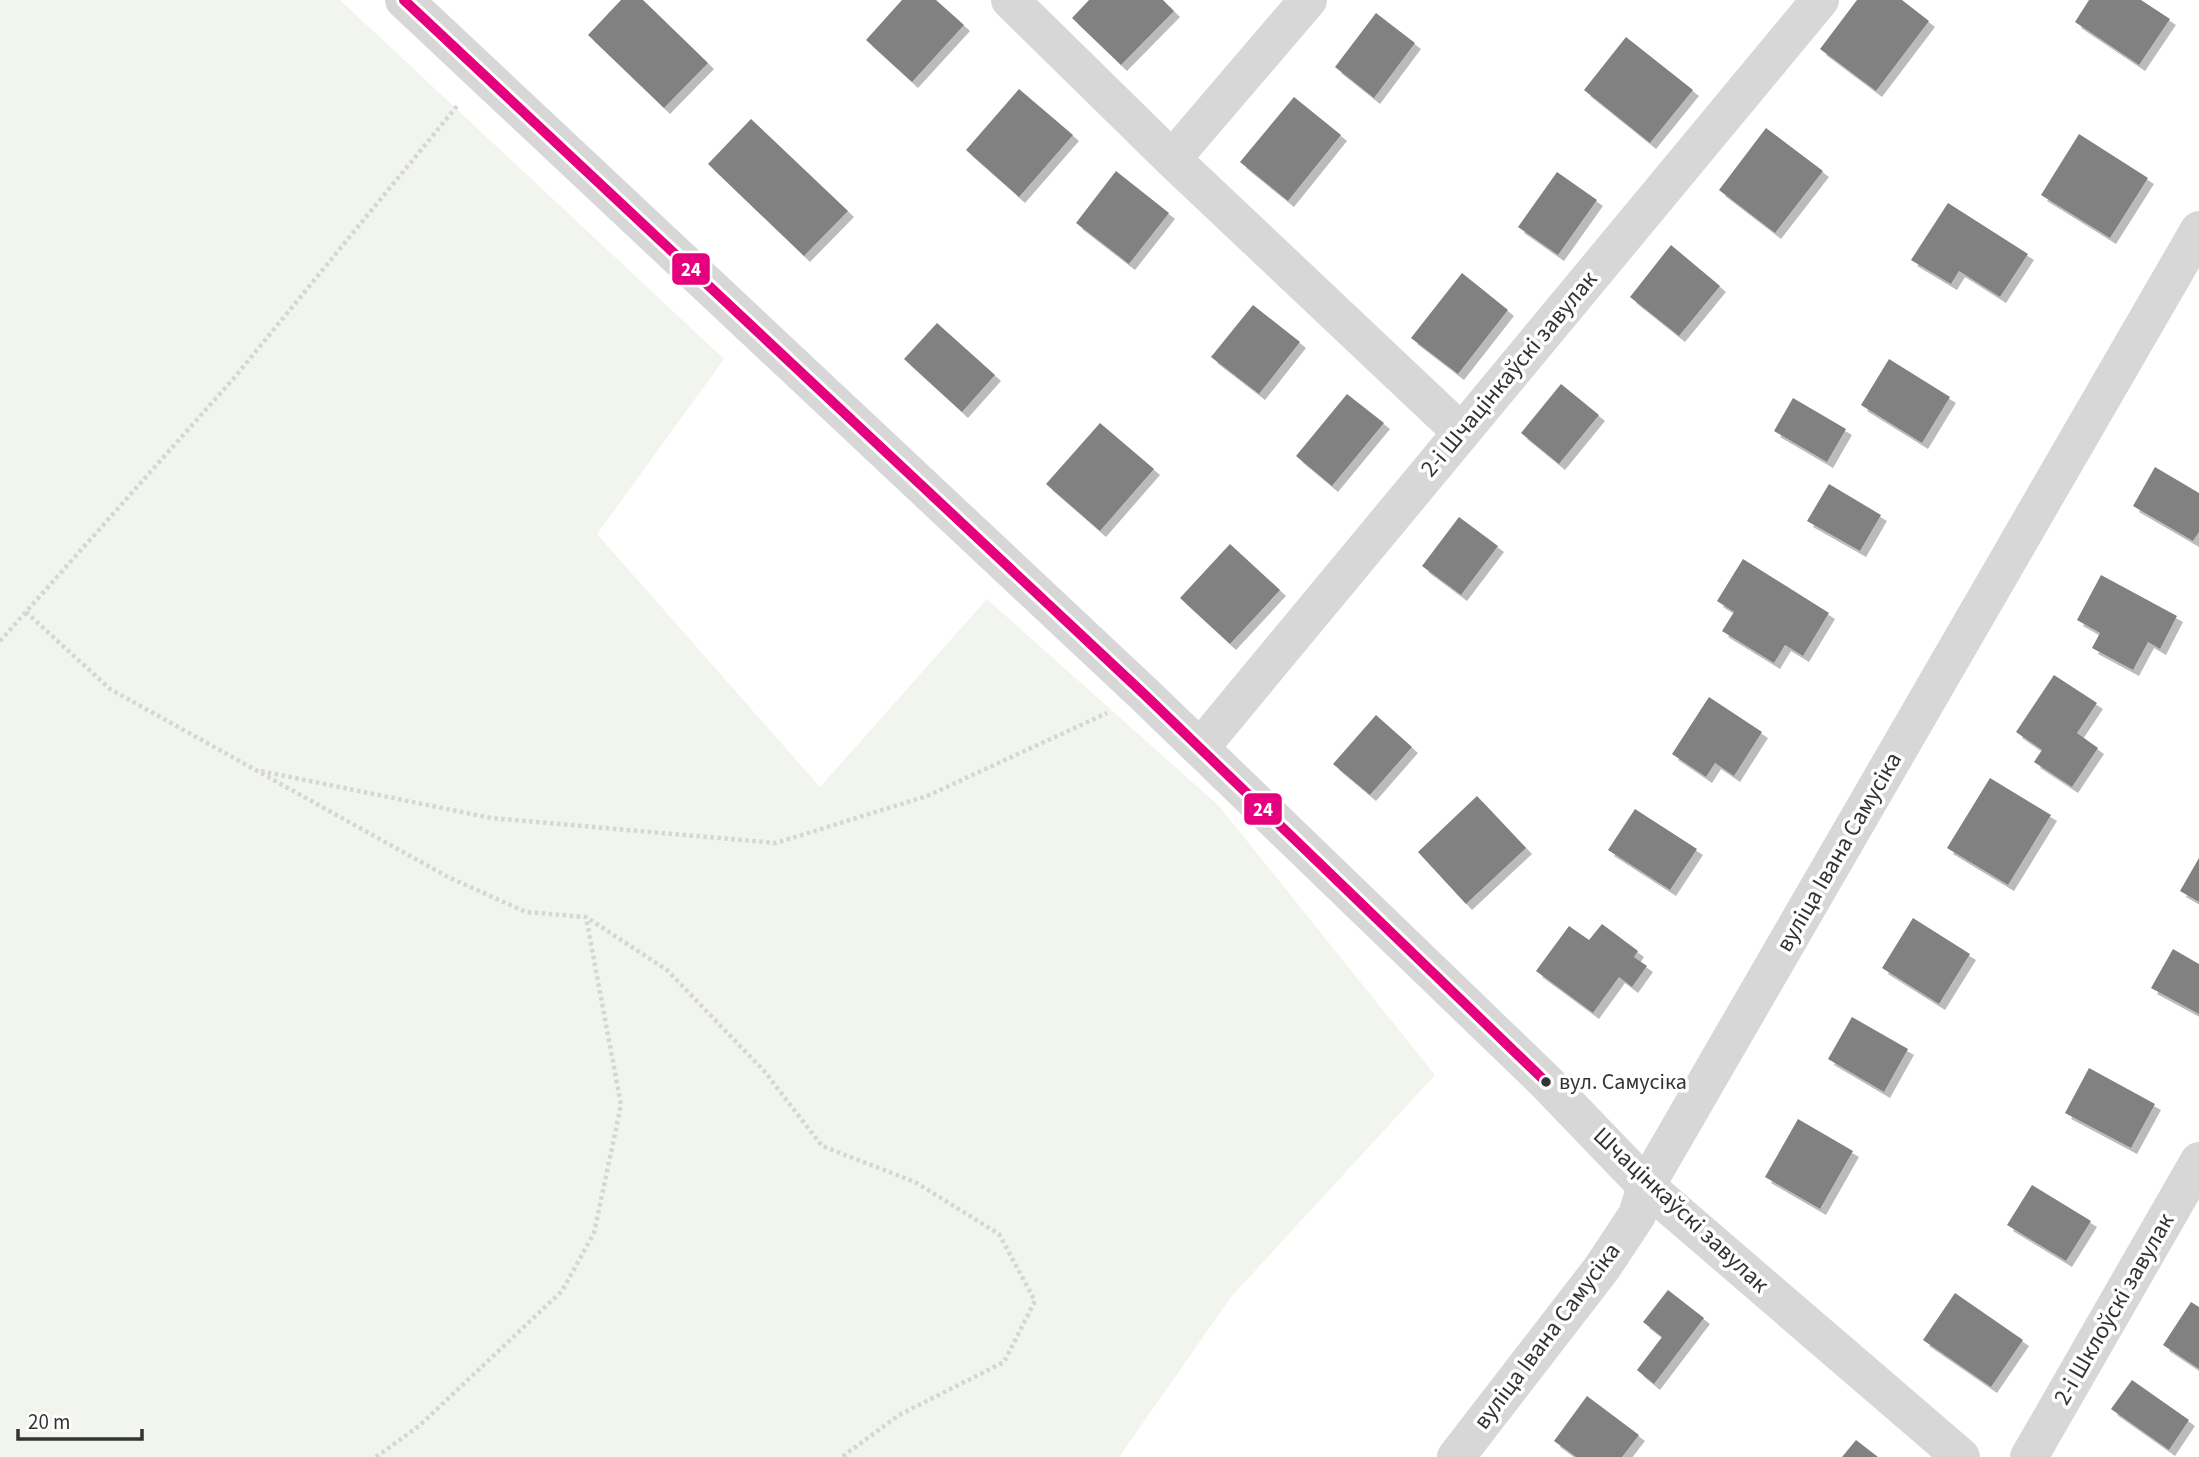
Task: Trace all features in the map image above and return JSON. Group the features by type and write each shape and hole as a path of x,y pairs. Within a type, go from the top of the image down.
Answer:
{"street":[{"name":"Шчацінкаўскі завулак","path":"404,0 1145,695 1546,1082 1646,1186 1961,1457"},
{"path":"1010,0 1172,159 1461,432"},
{"path":"1172,159 1308,0"},
{"name":"2-і Шчацінкаўскі завулак","path":"1200,748 1820,0"},
{"name":"вуліца Івана Самусіка","path":"1456,1457 1602,1268 1637,1215 1646,1186 2199,230"},
{"name":"2-і Шклоўскі завулак","path":"2029,1457 2199,1161"}],"path":[{"path":"0,641 234,379 482,76"},
{"path":"26,612 110,689 459,882 526,912 586,917 667,970 765,1072 822,1146 915,1182 999,1234 1035,1301 1004,1362 899,1415 842,1457"},
{"path":"254,769 491,818 776,843 927,796 1145,695"},
{"path":"376,1457 419,1426 562,1291 594,1233 621,1105 586,917"}],"shaded area":[{"path":"0,0 340,0 724,359 597,534 820,787 987,599 1219,806 1435,1075 1231,1297 1119,1457 0,1457"}],"building":[{"path":"621,0 643,0 708,63 664,108 588,35"},
{"path":"902,0 936,0 964,25 912,82 866,40"},
{"path":"1089,0 1163,0 1174,11 1121,65 1072,18"},
{"path":"1857,0 1902,0 1929,21 1876,91 1820,49"},
{"path":"2089,0 2141,0 2170,19 2139,65 2075,22"},
{"path":"1376,13 1415,43 1374,98 1335,67"},
{"path":"1626,37 1693,90 1650,143 1584,90"},
{"path":"1019,89 1073,135 1019,197 966,150"},
{"path":"1294,97 1341,135 1288,201 1240,162"},
{"path":"751,119 848,211 804,256 708,164"},
{"path":"1766,128 1823,171 1775,233 1719,190"},
{"path":"2079,134 2148,178 2110,238 2041,195"},
{"path":"1116,171 1169,213 1129,264 1076,223"},
{"path":"1557,172 1597,200 1558,255 1518,227"},
{"path":"1948,203 2028,254 2000,297 1959,271 1951,284 1911,260"},
{"path":"1671,245 1720,286 1679,336 1630,297"},
{"path":"1462,273 1508,310 1458,374 1411,338"},
{"path":"1253,305 1300,342 1259,394 1211,357"},
{"path":"937,323 995,375 962,412 904,359"},
{"path":"1889,359 1950,397 1922,443 1861,405"},
{"path":"1561,384 1599,415 1559,464 1521,433"},
{"path":"1347,394 1384,423 1332,486 1296,456"},
{"path":"1793,398 1846,429 1827,462 1774,431"},
{"path":"1100,423 1154,469 1100,531 1046,484"},
{"path":"2155,467 2199,493 2199,532 2193,541 2133,506"},
{"path":"1829,484 1881,515 1860,551 1807,521"},
{"path":"1459,517 1498,546 1461,595 1422,566"},
{"path":"1230,544 1280,590 1230,644 1180,598"},
{"path":"1743,559 1829,613 1803,656 1785,645 1774,663 1722,631 1734,612 1717,601"},
{"path":"2101,575 2177,616 2160,649 2148,642 2133,670 2092,648 2100,633 2077,620"},
{"path":"2054,675 2097,703 2077,733 2098,748 2072,787 2034,762 2042,750 2016,732"},
{"path":"1709,697 1762,732 1734,776 1715,763 1706,777 1672,754"},
{"path":"1376,715 1412,747 1370,795 1333,764"},
{"path":"1990,778 2051,815 2008,885 1947,848"},
{"path":"1477,796 1526,848 1466,904 1418,852"},
{"path":"1635,809 1697,849 1670,890 1608,850"},
{"path":"2199,858 2199,902 2180,891"},
{"path":"1913,918 1970,954 1939,1004 1882,968"},
{"path":"1602,924 1638,951 1634,957 1647,966 1632,987 1619,977 1593,1013 1536,971 1569,926 1589,940"},
{"path":"2173,949 2199,964 2199,1014 2151,988"},
{"path":"1852,1017 1908,1049 1884,1092 1828,1059"},
{"path":"2089,1068 2155,1104 2131,1148 2065,1113"},
{"path":"1798,1119 1853,1151 1820,1209 1765,1177"},
{"path":"2032,1185 2091,1221 2066,1261 2007,1225"},
{"path":"1668,1290 1704,1318 1654,1384 1637,1370 1662,1337 1643,1322"},
{"path":"1955,1293 2023,1340 1991,1387 1923,1340"},
{"path":"2191,1302 2199,1307 2199,1369 2163,1345"},
{"path":"2132,1380 2189,1420 2169,1450 2111,1409"},
{"path":"1587,1396 1639,1435 1622,1457 1576,1457 1554,1441"},
{"path":"1856,1440 1878,1457 1842,1457"}],"transit line":[{"name":"24","path":"404,0 1145,695 1546,1082"}],"place":[{"name":"вул. Самусіка","path":"1546,1082"}]}
